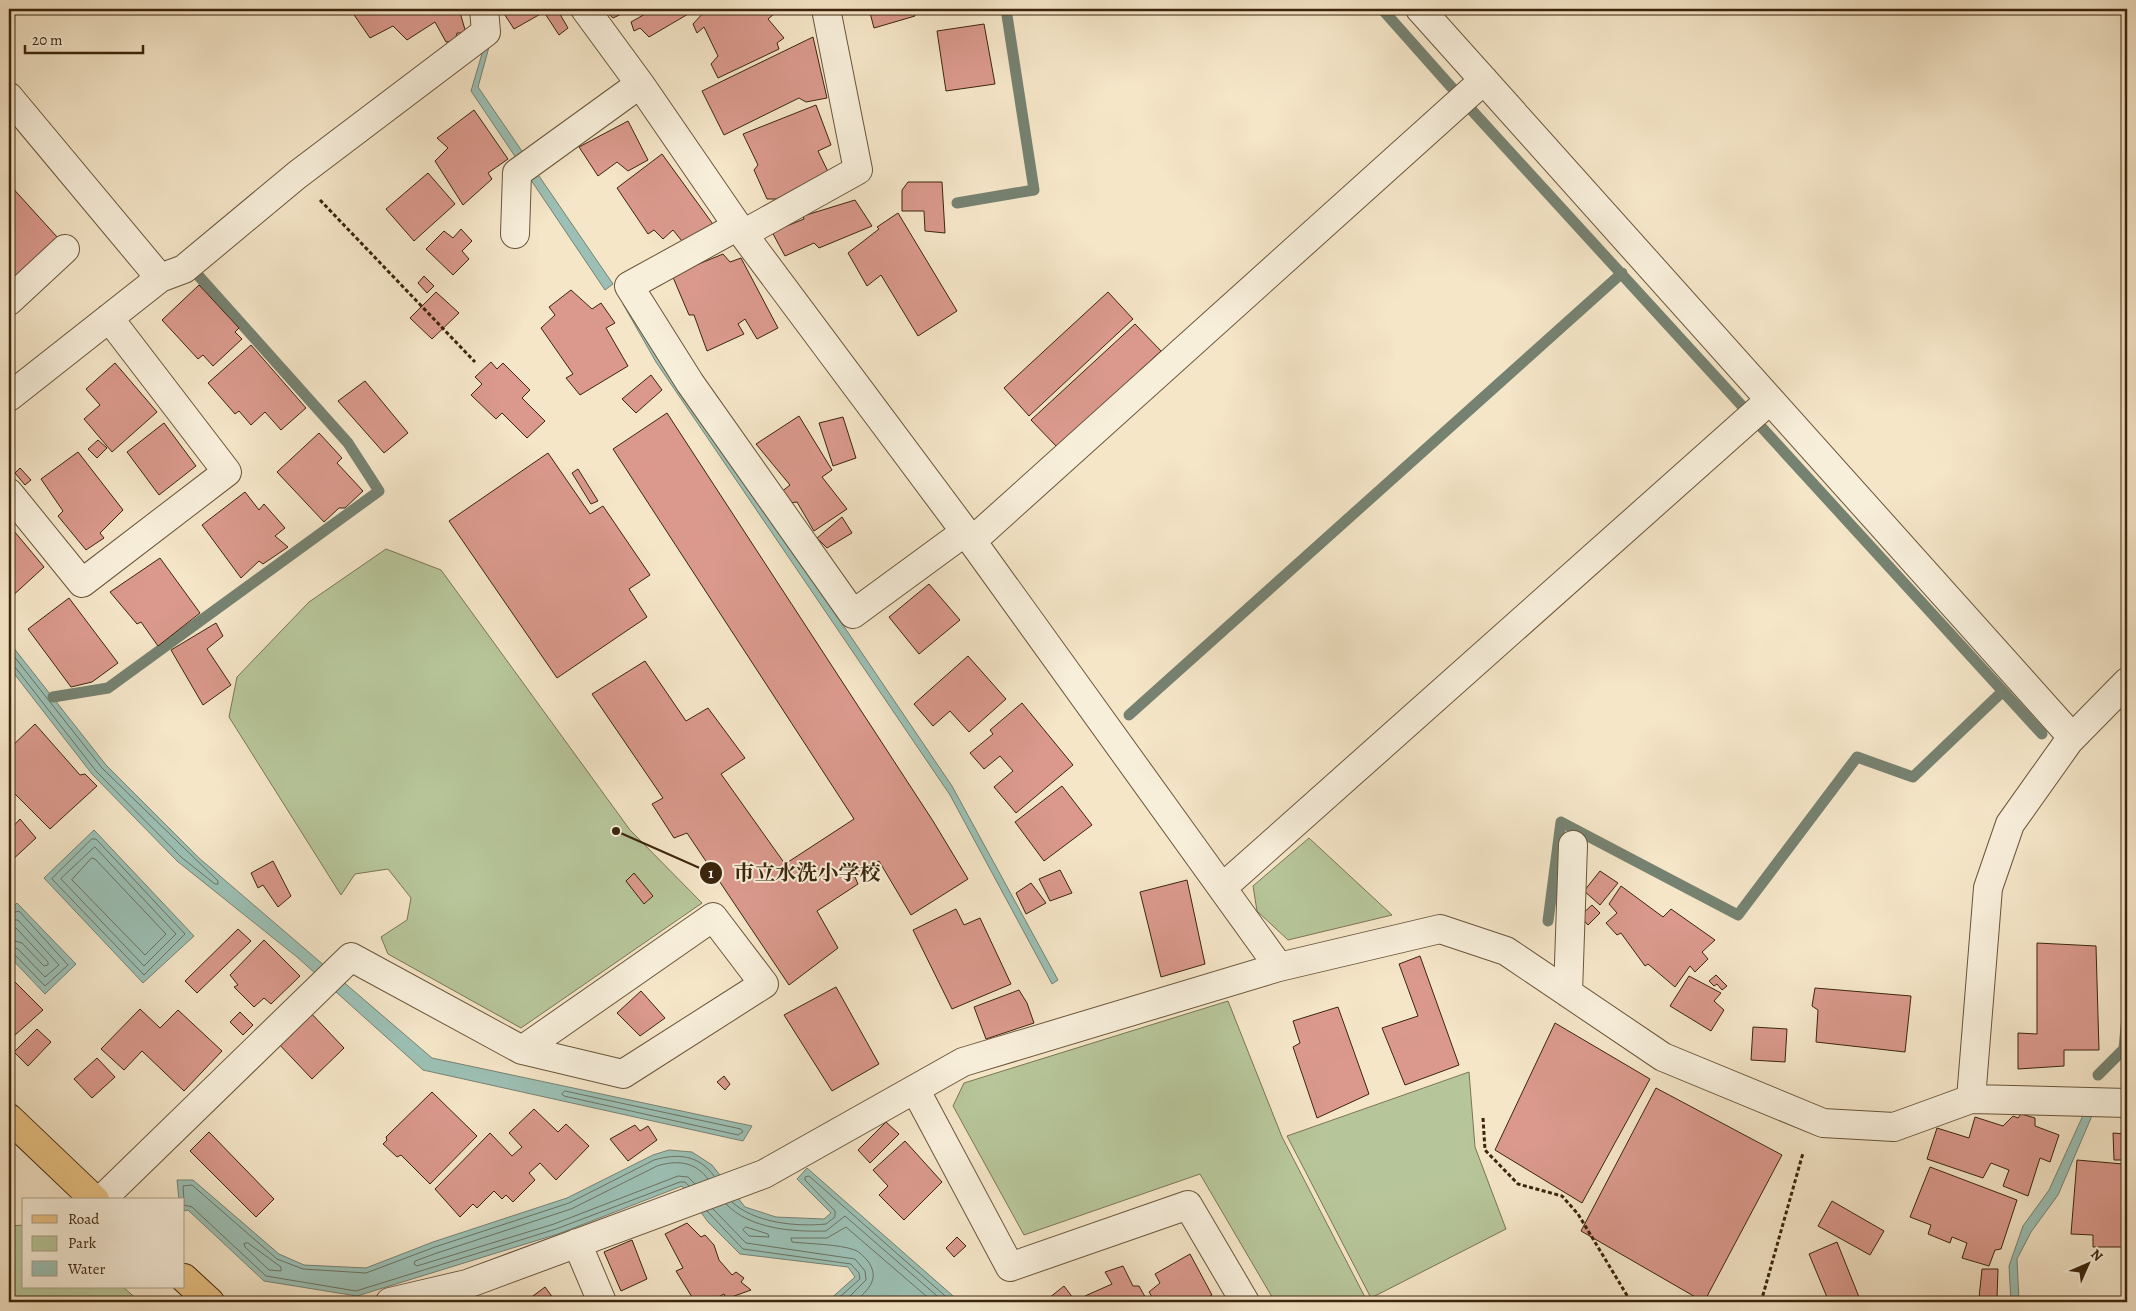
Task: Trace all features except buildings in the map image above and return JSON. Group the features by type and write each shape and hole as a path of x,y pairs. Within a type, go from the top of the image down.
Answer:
{"main road":[{"path":"9,1118 93,1198"},
{"path":"185,1279 210,1302"}],"street":[{"path":"9,397 109,318 172,274 297,175 486,32 484,9"},
{"path":"584,9 640,84 740,230 969,537 1279,967"},
{"path":"826,9 858,170 629,286 690,383 853,614 969,537 1484,80"},
{"path":"1420,9 2072,737"},
{"path":"515,234 517,173 640,84"},
{"path":"9,97 172,274"},
{"path":"9,301 65,249"},
{"path":"9,493 82,583 227,472 109,318"},
{"path":"1222,888 1770,400"},
{"path":"1971,1098 1988,888 2010,824 2072,737 2127,682"},
{"path":"1568,992 1572,845"},
{"path":"103,1198 351,957 522,1050 623,1074 764,984 714,917 522,1050"},
{"path":"390,1302 467,1284 764,1174 963,1062 1279,967 1440,929 1506,951 1663,1057 1823,1123 1894,1128 1971,1098 2127,1103"},
{"path":"915,1089 1010,1267 1188,1205 1245,1302"},
{"path":"577,1243 602,1302"}],"path":[{"path":"297,175 476,362"},
{"path":"1483,1118 1485,1150 1518,1184 1562,1196 1578,1214 1631,1302"},
{"path":"1761,1302 1813,1118"}],"green space":[{"path":"386,549 441,570 630,830 702,903 521,1028 388,954 381,937 407,920 411,898 388,869 355,874 341,895 229,717 237,677 309,602"},
{"path":"1309,838 1392,915 1288,940 1257,911 1253,886"},
{"path":"1228,1001 1282,1137 1367,1301 1365,1302 1275,1302 1200,1174 1024,1235 953,1106 964,1083"},
{"path":"1469,1072 1475,1147 1506,1229 1371,1298 1287,1136"},
{"path":"22,1225 22,1288 124,1288 140,1302 9,1302 9,1226"}],"water":[{"path":"484,47 489,47 478,87 613,284 605,290 471,91"},
{"path":"629,301 696,408 952,786 1058,980 1052,984 950,795 656,362 623,304"},
{"path":"9,642 106,765 199,858 432,1058 752,1126 743,1141 423,1070 297,957 177,861 92,774 9,667"},
{"path":"94,830 194,936 143,983 44,878"},
{"path":"17,903 76,964 45,994 9,956 9,911"},
{"path":"2085,1111 2094,1111 2058,1195 2031,1232 2017,1259 2019,1302 2011,1302 2009,1266 2023,1226 2049,1190"},
{"path":"669,1150 692,1152 712,1165 745,1207 776,1217 824,1219 831,1213 797,1179 807,1168 960,1302 827,1302 855,1277 848,1267 740,1254 708,1222 682,1186 558,1234 357,1296 264,1281 188,1210 185,1211 185,1198 179,1198 177,1180 193,1180 279,1254 304,1265 366,1268 433,1242 567,1198 653,1155"}],"waterway":[{"path":"957,203 1034,190 1006,9"},
{"path":"1382,9 1477,116 2042,734"},
{"path":"53,697 108,688 379,491 348,443 196,273"},
{"path":"1129,715 1622,273"},
{"path":"1548,921 1561,822 1738,915 1857,757 1913,777 2003,691"},
{"path":"2098,1075 2124,1049 2127,1016"}],"place":[{"name":"市立水洗小学校","path":"616,831"}]}
